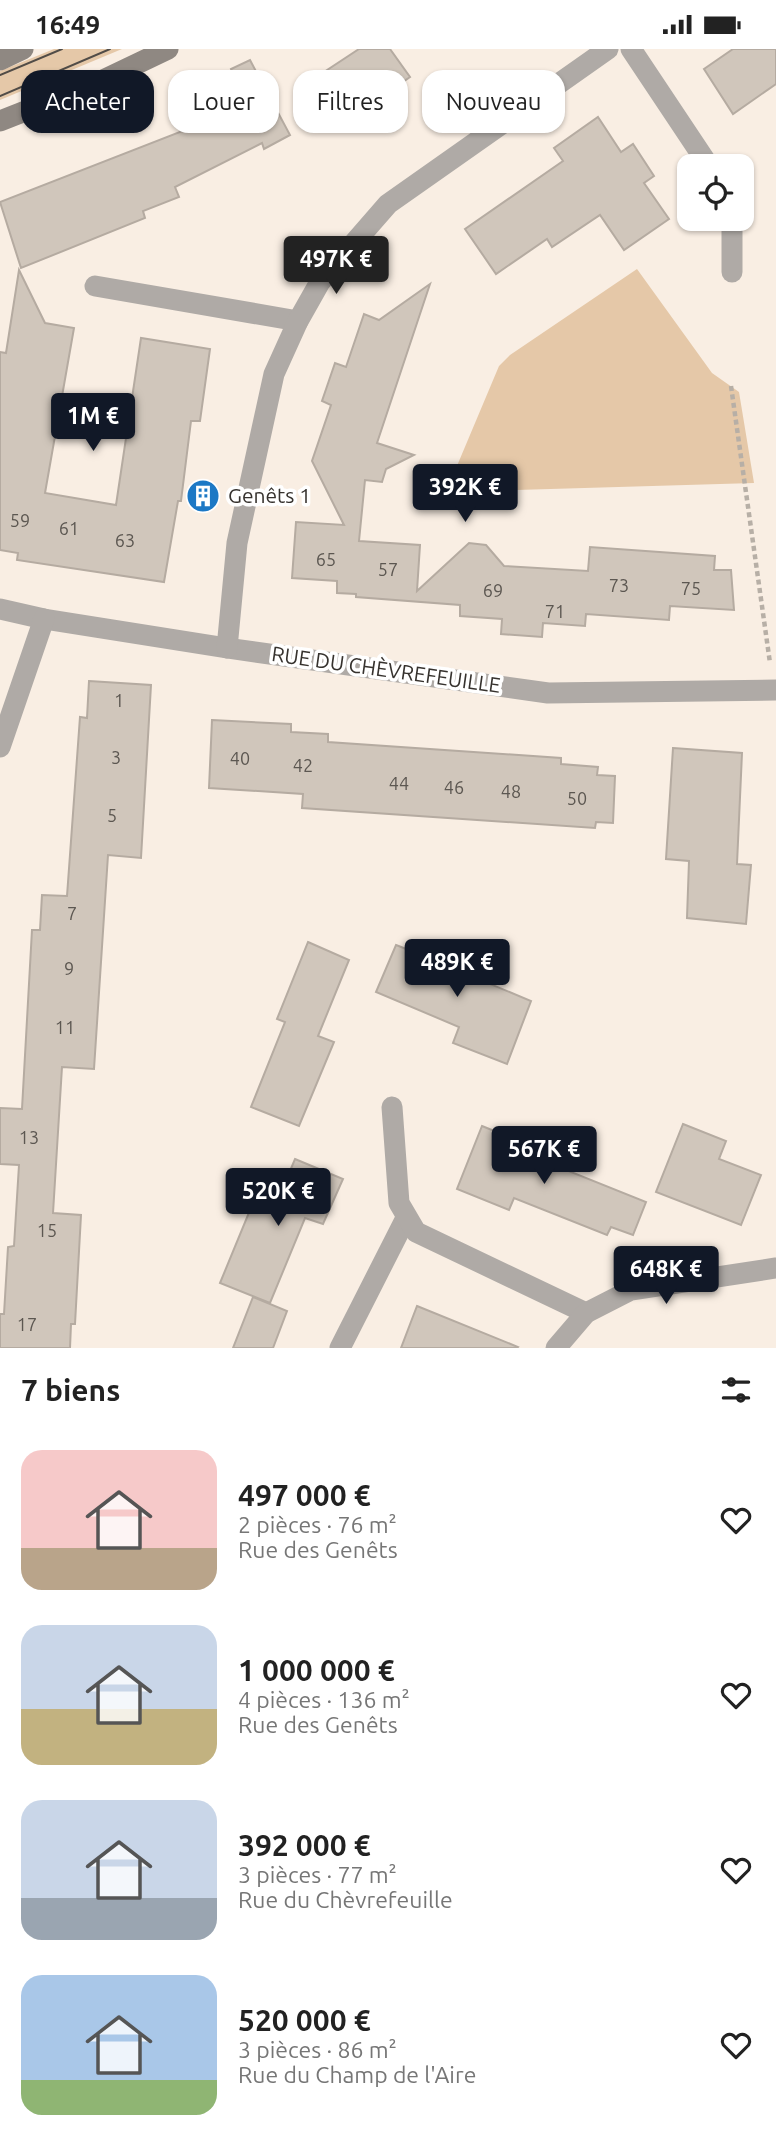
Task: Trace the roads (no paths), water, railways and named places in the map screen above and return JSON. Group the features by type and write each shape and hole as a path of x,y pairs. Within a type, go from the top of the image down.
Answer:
{"street":[{"path":"0,60 23,49"},
{"path":"0,121 99,82 168,49"},
{"path":"227,648 237,543 274,374 298,321 320,282 388,204 608,49"},
{"path":"631,49 701,154"},
{"path":"732,231 732,272"},
{"path":"95,286 298,321"},
{"name":"RUE DU CHÈVREFEUILLE","path":"0,609 44,619 227,648 548,693 776,690"},
{"path":"0,747 44,619"},
{"path":"392,1107 397,1147 395,1181 406,1218 416,1232 549,1293 586,1313"},
{"path":"340,1348 406,1218"},
{"path":"556,1348 586,1313 631,1290 776,1268"}],"tram line":[{"path":"0,75 62,49"},
{"path":"0,96 110,49"}],"place":[{"name":"Genêts 1","path":"203,496"}]}
